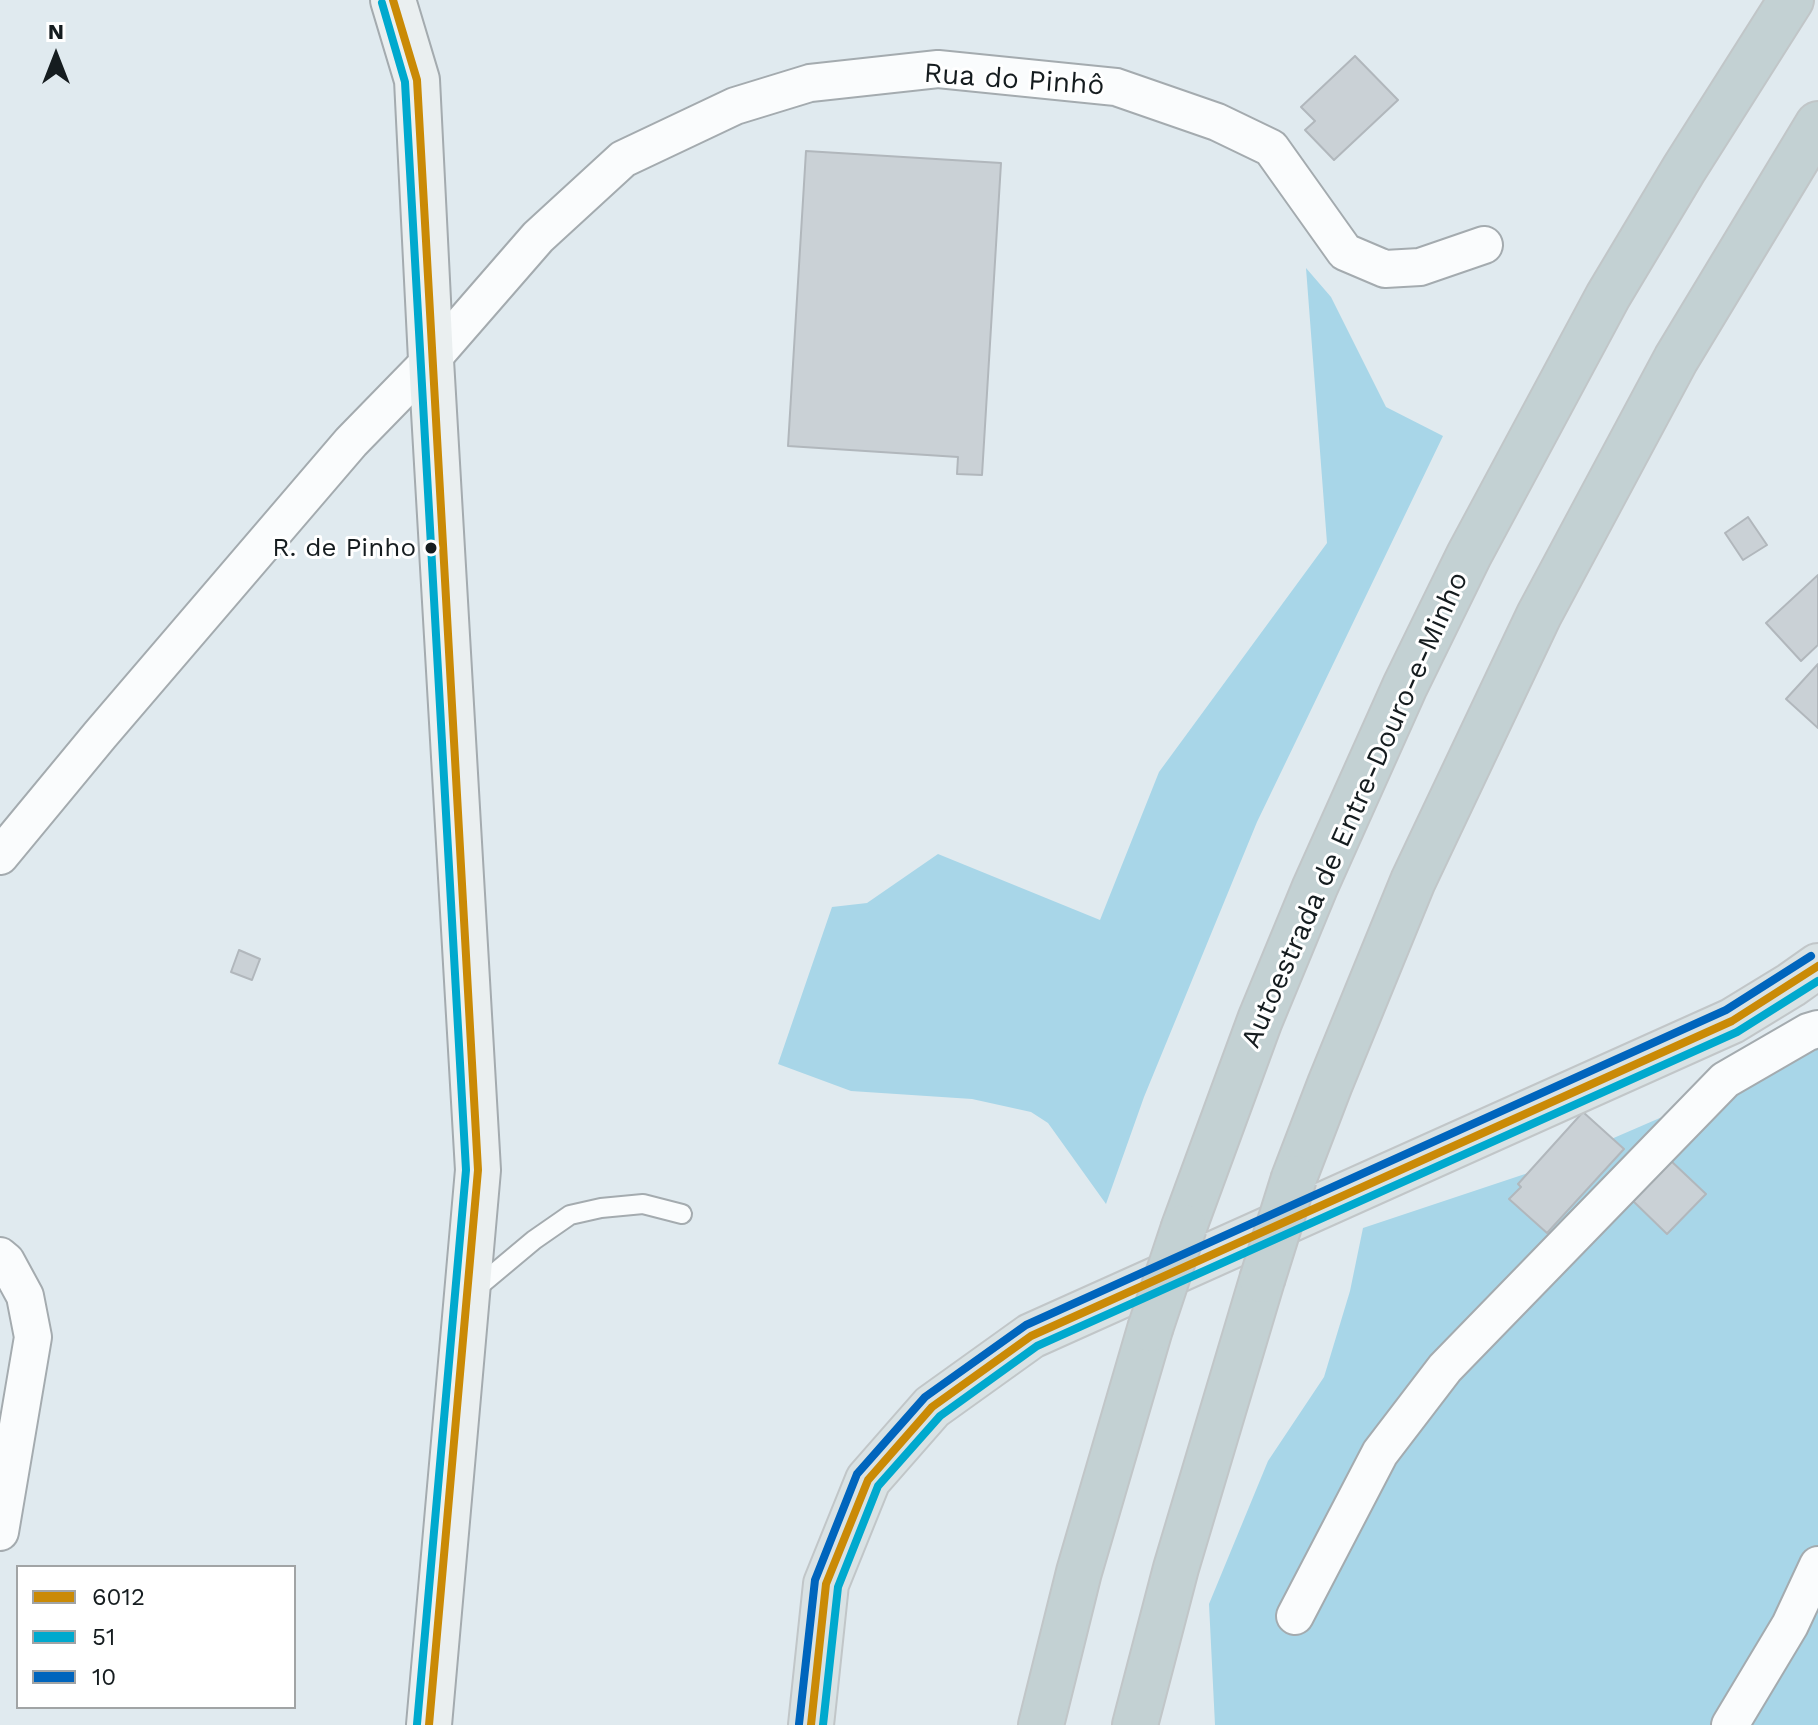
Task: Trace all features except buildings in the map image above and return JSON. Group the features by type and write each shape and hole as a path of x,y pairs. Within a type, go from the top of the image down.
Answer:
{"highway":[{"name":"Autoestrada de Entre-Douro-e-Minho","path":"1041,1725 1079,1572 1150,1329 1260,1020 1315,887 1405,686 1469,555 1608,296 1791,0"},
{"path":"1135,1725 1176,1568 1294,1178 1413,881 1539,615 1676,359 1818,124"}],"main road":[{"path":"811,1725 826,1584 868,1480 932,1407 1031,1336 1732,1021 1818,966"}],"street":[{"path":"393,0 417,80 478,1170 429,1725"},
{"name":"Rua do Pinhô","path":"0,856 351,442 431,360 538,237 623,159 735,106 810,83 938,69 1116,87 1217,122 1271,148 1345,252 1385,269 1420,267 1484,245"},
{"path":"1732,1021 1775,1015 1818,1017"},
{"path":"1295,1616 1380,1453 1445,1368 1725,1080 1818,1029"},
{"path":"0,1256 6,1261 25,1296 33,1337 0,1532"},
{"path":"1730,1725 1790,1625 1818,1565"}],"lane":[{"path":"467,1295 570,1215 643,1204 682,1214"}],"shaded area":[{"path":"1306,268 1331,297 1386,407 1443,436 1257,822 1144,1097 1106,1204 1048,1123 1031,1112 972,1099 851,1091 778,1064 832,907 867,903 938,854 1100,920 1159,772 1327,543"},
{"path":"1818,1037 1818,1725 1215,1725 1209,1604 1268,1461 1324,1377 1350,1291 1363,1228 1549,1166 1796,1059"}],"transit line":[{"name":"6012","path":"393,0 417,80 478,1170 429,1725"},
{"name":"51","path":"382,3 405,82 466,1170 417,1724"},
{"name":"10","path":"799,1724 815,1580 857,1474 925,1397 1026,1325 1726,1010 1811,956"},
{"name":"6012","path":"811,1725 826,1584 868,1480 932,1407 1031,1336 1732,1021 1818,966"},
{"name":"51","path":"823,1725 838,1587 878,1486 940,1416 1037,1346 1737,1032 1818,981"}],"place":[{"name":"R. de Pinho","path":"431,548"}]}
